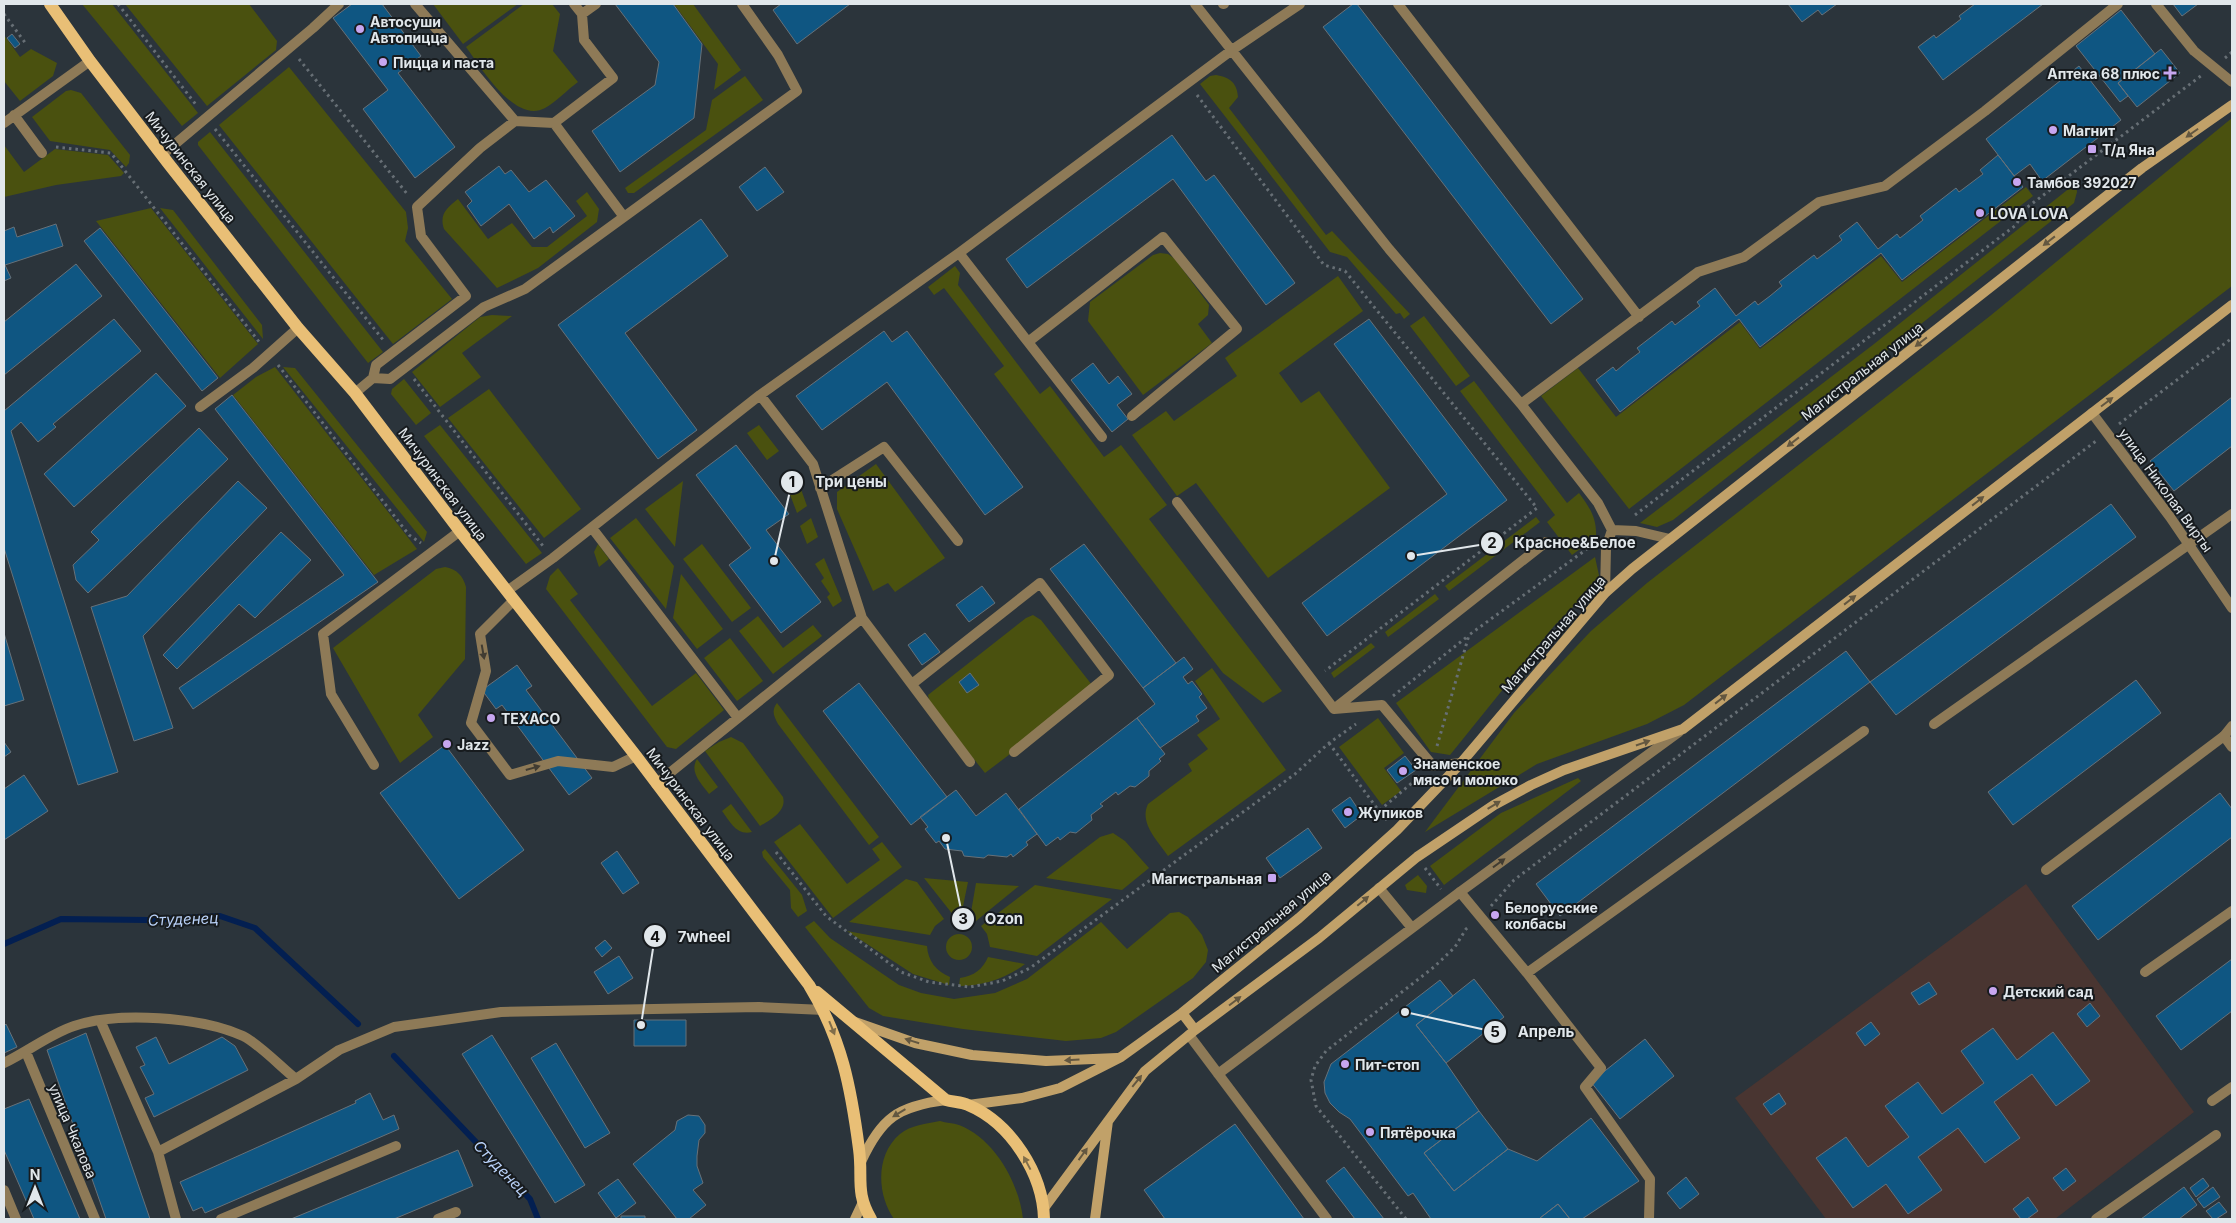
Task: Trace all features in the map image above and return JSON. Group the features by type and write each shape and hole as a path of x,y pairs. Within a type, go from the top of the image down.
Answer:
{"main road":[{"name":"Мичуринская улица","path":"54,5 90,61 162,155 298,328 355,392 460,531 636,756 809,985 824,1010 841,1050 853,1104 861,1162 859,1189 862,1204"},
{"name":"Магистральная улица","path":"968,1105 1022,1098 1060,1088 1121,1058 1182,1013 1320,899 1397,830 1461,762 1605,593 2142,168 2232,105"},
{"path":"1044,1214 1108,1120 1145,1071 1192,1033 1319,938 1417,857 1494,805 1531,785 1564,770 1682,729 2232,305"},
{"name":"Мичуринская улица","path":"809,985 946,1100"},
{"path":"1182,1013 1192,1033"},
{"path":"853,1021 915,1043 972,1055 1046,1061 1121,1058"},
{"path":"861,1162 870,1140 884,1122 905,1109 925,1103 946,1100 968,1105 992,1119 1009,1136 1025,1158 1038,1184 1044,1214"},
{"path":"1095,1219 1108,1120"},
{"path":"855,1219 862,1204"},
{"path":"862,1204 870,1219"}],"street":[{"path":"162,155 290,48 339,4"},
{"path":"415,4 515,121"},
{"path":"355,392 373,378 376,365 466,296 421,236 417,207 480,148 515,121 554,124 613,78 584,40 582,14 574,4"},
{"path":"582,14 596,4"},
{"path":"373,378 390,379 484,307 525,289 797,91 778,55 742,4"},
{"path":"1195,4 1389,249 1522,404 1598,503 1612,530 1606,548 1605,593"},
{"path":"636,756 613,767 558,761 510,775 471,723 486,671 480,634 511,596 553,558 760,395 959,253 1232,50 1300,4"},
{"path":"1398,4 1639,317"},
{"path":"1522,404 1698,272 1744,257 1819,202 1884,186 1985,110 2118,4"},
{"path":"2156,4 2194,51 2232,82"},
{"path":"4,122 90,61"},
{"path":"14,115 44,150"},
{"path":"554,124 624,217"},
{"path":"1028,342 1163,237 1237,329 1132,416"},
{"path":"959,253 1102,437"},
{"path":"200,407 269,354 298,328"},
{"path":"760,395 813,464 862,618 970,762"},
{"name":"улица Николая Вирты","path":"2092,413 2108,432 2232,608"},
{"path":"820,488 884,447 958,540"},
{"path":"1176,502 1334,709"},
{"path":"1934,724 2232,514"},
{"path":"592,528 738,718"},
{"path":"1612,530 1636,531 1670,540"},
{"path":"374,765 331,694 323,634 460,531"},
{"path":"1334,709 1546,542"},
{"path":"912,684 1040,583 1109,674 1014,752"},
{"path":"656,784 862,618"},
{"path":"1334,709 1382,705 1433,766 1461,762"},
{"path":"2046,870 2224,736 2232,726"},
{"path":"1218,1074 1460,892 1682,729"},
{"path":"1527,973 1864,731"},
{"path":"2224,736 2232,748"},
{"path":"1378,888 1412,928"},
{"path":"1460,892 1527,973 1601,1068 1585,1087 1650,1179 1649,1219"},
{"path":"2145,972 2232,911"},
{"path":"158,1152 296,1079 339,1050 394,1027 500,1012 759,1007 824,1010"},
{"path":"4,1063 74,1026 100,1020 143,1018 212,1025 244,1037 296,1079"},
{"path":"100,1020 158,1152 176,1219"},
{"path":"1192,1033 1218,1074 1327,1219"},
{"name":"улица Чкалова","path":"26,1052 95,1219"},
{"path":"2212,1101 2232,1087"},
{"path":"2096,1219 2216,1136"},
{"path":"221,1219 396,1146"},
{"path":"4,1190 16,1219"},
{"path":"438,1219 456,1212"}],"path":[{"path":"118,4 206,118 393,352"},
{"path":"4,14 26,44"},
{"path":"290,48 417,207"},
{"path":"1188,83 1324,265 1345,271 1536,508 1313,680"},
{"path":"44,150 111,153 409,535 434,552"},
{"path":"1406,1219 1316,1106 1310,1080 1315,1066 1326,1051 1434,967 1455,947 1466,929 1481,917 1514,880 2232,338"},
{"path":"406,368 553,558"},
{"path":"776,852 826,916 901,972 929,982 970,987 1002,981 1030,968 1295,774 1329,743 1382,705 1469,635"},
{"path":"1329,743 1379,811"}],"shaded area":[{"name":"Детский сад","path":"2026,884 2194,1112 2055,1219 1826,1219 1735,1098"}],"green space":[{"path":"82,4 112,4 198,113 182,126"},
{"path":"125,4 249,4 277,41 276,50 207,106"},
{"path":"433,4 518,4 463,44"},
{"path":"524,4 552,4 560,14 553,51 578,82 545,108 534,111 522,108 500,91 466,47"},
{"path":"674,4 693,4 741,70 714,90 718,64"},
{"path":"4,35 20,57 31,49 57,63 53,76 20,101 4,81"},
{"path":"289,67 406,212 408,228 405,241 452,299 393,344 219,125"},
{"path":"1216,75 1232,81 1238,97 1229,108 1326,235 1332,231 1410,314 1404,319 1400,313 1396,314 1347,257 1330,252 1200,84 1210,76"},
{"path":"745,76 763,100 634,193 628,193 625,188 706,130 712,100"},
{"path":"71,90 81,93 130,155 129,163 126,167 110,150 50,141 32,117 66,91"},
{"path":"2232,118 2232,286 1684,705 1647,724 1537,764 1425,832 1514,713 1591,631 1647,583 1990,316"},
{"path":"210,132 383,352 368,363 198,145 198,142"},
{"path":"4,145 24,172 55,149 108,155 124,173 121,176 56,185 4,197"},
{"path":"2076,183 2077,192 2074,203 1673,520 1657,527 1640,523 1874,344"},
{"path":"2026,187 2033,196 1629,509 1541,396 1578,368 1616,417 1740,322 1760,349 1881,256 1902,282"},
{"path":"587,192 599,209 597,222 538,268 497,288 444,229 443,215 450,205 458,199 488,239 512,223 532,247 547,247 587,216 576,201"},
{"path":"151,208 258,344 220,378 96,221"},
{"path":"160,208 173,210 262,325 263,339"},
{"path":"1160,253 1168,254 1175,259 1209,305 1208,315 1198,324 1212,343 1143,395 1088,321 1090,302 1153,255"},
{"path":"955,266 960,273 958,285 1040,394 1050,386 1104,457 1121,445 1167,505 1149,519 1282,691 1263,703 1223,673 994,374 1004,366 944,288 934,295 928,287"},
{"path":"1338,276 1363,311 1279,373 1301,403 1319,391 1390,488 1268,578 1196,483 1177,496 1132,435 1166,411 1174,421 1237,376 1225,358"},
{"path":"492,315 512,316 462,353 481,377 440,407 412,372 480,317"},
{"path":"1424,316 1470,376 1456,386 1410,326"},
{"path":"275,367 417,549 374,575 233,395 256,377"},
{"path":"283,367 295,368 427,532 424,542"},
{"path":"404,379 431,413 416,425 391,394 392,389"},
{"path":"1474,381 1567,503 1579,493 1589,509 1594,519 1596,537 1572,555 1547,522 1555,515 1460,391"},
{"path":"489,389 581,509 544,538 448,418"},
{"path":"440,425 542,553 526,564 424,436"},
{"path":"759,425 779,451 767,460 747,433"},
{"path":"876,464 945,558 895,592 888,583 873,591 837,509 837,492"},
{"path":"797,478 807,506 797,513 786,484"},
{"path":"683,481 675,547 645,509"},
{"path":"1536,517 1540,522 1449,591 1445,586"},
{"path":"636,518 674,566 666,609 610,538"},
{"path":"811,518 818,537 807,544 800,526"},
{"path":"598,544 609,559 599,567 594,552"},
{"path":"702,544 751,608 732,622 683,559"},
{"path":"1595,557 1600,580 1554,626 1450,755 1431,752 1396,703"},
{"path":"824,558 842,601 833,607 827,597 830,594 821,581 824,578 815,564"},
{"path":"445,567 453,569 459,574 466,587 465,659 418,715 433,737 400,763 333,648 436,569"},
{"path":"558,568 578,594 570,600 652,706 696,673 724,710 676,749 667,747 546,589 550,576"},
{"path":"681,574 723,629 697,649 673,618"},
{"path":"1435,594 1439,599 1388,637 1385,632"},
{"path":"1033,615 1041,620 1092,685 1087,696 985,773 930,704 928,695 1026,618"},
{"path":"758,616 783,648 813,625 822,636 773,674 739,631"},
{"path":"730,638 763,681 737,701 704,658"},
{"path":"1371,643 1375,647 1334,678 1331,673"},
{"path":"1212,668 1286,770 1168,856 1147,825 1146,811 1148,804 1192,771 1188,764 1208,749 1197,735 1220,719 1195,681"},
{"path":"777,703 879,837 869,845 778,724 774,716"},
{"path":"1378,718 1404,753 1384,768 1401,791 1382,805 1339,747"},
{"path":"731,737 743,743 783,797 784,802 780,811 760,826 705,751"},
{"path":"697,759 718,787 709,794 695,773 694,768"},
{"path":"1578,778 1581,781 1444,885 1430,866 1501,813"},
{"path":"731,804 752,832 747,833 738,830 722,811"},
{"path":"800,824 847,884 880,860 872,849 882,842 902,867 833,918 774,842"},
{"path":"1113,833 1125,841 1149,868 1122,890 1046,878 1100,837"},
{"path":"765,849 802,895 807,911 798,917 791,908 790,890 763,857 762,852"},
{"path":"1418,875 1427,886 1426,893 1407,890 1405,885"},
{"path":"924,878 968,882 961,916 954,916"},
{"path":"906,879 917,882 944,919 935,926 930,935 849,922"},
{"path":"976,883 1019,886 976,921 970,918"},
{"path":"1035,885 1112,899 1037,956 990,947 987,934 981,926"},
{"path":"1179,912 1188,917 1202,935 1208,950 1206,962 1193,978 1116,1032 1101,1038 1066,1041 963,1029 883,1016 869,1008 805,927 814,921 830,938 899,985 921,993 954,999 995,993 1027,979 1101,922 1127,949 1170,913"},
{"path":"847,931 927,946 931,961 941,972 950,977 949,985 913,974"},
{"path":"959,934 968,938 972,947 968,956 959,960 950,956 946,947 950,938"},
{"path":"988,957 1025,964 994,980 976,985 959,986 960,978 970,976 977,971"},
{"path":"940,1121 959,1125 972,1132 994,1151 1003,1164 1016,1191 1023,1219 894,1219 884,1199 882,1187 881,1175 886,1153 892,1143 904,1131 919,1125"}],"building":[{"path":"352,4 382,4 421,56 398,73 455,147 415,178 363,109 388,90 333,18"},
{"path":"615,4 673,4 702,44 694,118 620,172 592,131 655,85 659,62"},
{"path":"781,4 850,4 797,44 773,10"},
{"path":"1353,4 1357,4 1583,299 1551,324 1323,27"},
{"path":"1788,4 1837,4 1822,15 1818,10 1802,22"},
{"path":"1975,4 2043,4 1943,80 1918,47 1934,35 1936,38 1961,19 1959,16"},
{"path":"2173,4 2198,4 2182,16"},
{"path":"2121,10 2155,54 2118,83 2128,96 2120,102 2076,46"},
{"path":"12,34 20,44 15,48 7,38"},
{"path":"2161,49 2180,73 2137,107 2118,83"},
{"name":"Магнит","path":"2079,66 2121,120 2042,181 2030,164 2014,176 1986,139"},
{"path":"1172,135 1206,181 1214,175 1295,283 1266,305 1173,179 1027,288 1006,259"},
{"path":"1998,155 2023,187 1902,280 1881,253 1760,347 1739,319 1620,412 1596,380 1613,367 1616,371 1640,352 1637,348 1672,321 1675,325 1700,306 1697,302 1715,288 1736,316 1755,301 1758,305 1770,296 1782,286 1779,282 1814,255 1817,259 1842,240 1839,236 1857,222 1878,249 1897,234 1900,238 1923,220 1920,216 1956,188 1959,192 1983,174 1980,170"},
{"path":"499,166 505,174 511,170 529,192 546,180 575,216 553,233 550,227 534,239 509,204 481,226 467,206 472,201 465,192"},
{"path":"765,167 784,192 757,211 739,187"},
{"path":"701,219 728,256 625,333 697,430 658,459 558,325"},
{"path":"56,224 63,246 5,265 11,278 4,281 4,231 14,227 17,237"},
{"path":"100,228 218,378 202,391 84,241"},
{"path":"76,264 102,296 4,375 4,322"},
{"path":"114,319 141,351 53,424 56,427 38,442 21,422 11,431 118,772 78,785 4,548 4,411"},
{"path":"1369,319 1507,500 1327,636 1302,603 1447,494 1334,344"},
{"path":"884,331 892,342 907,331 1023,487 985,515 887,382 822,430 796,396"},
{"path":"1093,363 1109,384 1118,376 1132,394 1117,405 1128,419 1112,432 1071,380"},
{"path":"156,373 186,406 74,507 44,474"},
{"path":"232,395 378,582 193,709 179,688 344,575 215,409"},
{"path":"2232,397 2232,446 2174,491 2150,461"},
{"path":"199,428 228,459 88,593 76,580 73,565 99,540 91,532"},
{"path":"736,445 789,514 766,530 821,602 781,633 729,565 751,548 696,475"},
{"path":"238,481 267,508 143,636 173,728 134,741 91,607 127,596"},
{"path":"2111,504 2136,537 1896,715 1870,682"},
{"path":"281,532 311,560 255,618 239,604 177,669 163,655"},
{"path":"1084,544 1176,663 1143,688 1050,569"},
{"path":"982,586 995,603 969,622 956,605"},
{"path":"4,633 24,700 4,706"},
{"path":"925,633 940,652 922,665 908,645"},
{"path":"1846,651 1870,682 1560,916 1536,884"},
{"path":"1184,657 1193,669 1183,677 1188,684 1192,681 1202,694 1199,697 1207,708 1196,716 1199,721 1160,748 1137,718 1155,704 1143,688"},
{"path":"517,665 532,686 526,690 592,778 569,795 502,705 496,709 482,690"},
{"path":"970,673 979,685 967,693 959,682"},
{"path":"2136,680 2161,713 2013,825 1988,792"},
{"path":"859,683 947,797 911,825 823,711"},
{"path":"1137,718 1165,754 1159,759 1161,761 1149,771 1149,776 1135,787 1130,786 1118,795 1116,792 1100,804 1103,806 1091,815 1092,820 1076,833 1070,832 1060,840 1058,837 1046,846 1019,809"},
{"path":"4,742 11,752 4,757"},
{"path":"445,745 524,850 459,899 380,793"},
{"path":"1405,756 1416,770 1397,783 1387,770"},
{"path":"24,775 48,811 4,840 4,789"},
{"path":"956,790 976,816 1006,793 1037,834 1026,842 1028,845 1013,857 1011,854 1007,857 988,855 984,858 964,856 962,851 945,849 939,841 936,843 925,829 928,827 920,817"},
{"path":"2220,793 2232,809 2232,837 2098,940 2072,906"},
{"path":"1350,797 1362,815 1345,828 1332,810"},
{"path":"1308,828 1322,848 1280,878 1266,858"},
{"path":"617,851 639,883 623,894 601,863"},
{"path":"605,940 612,948 602,957 595,948"},
{"path":"619,956 633,978 608,994 594,972"},
{"path":"2232,959 2232,1011 2181,1050 2156,1016"},
{"path":"1474,979 1504,1017 1446,1063 1416,1025"},
{"path":"1440,980 1453,996 1416,1025 1446,1063 1479,1111 1424,1153 1454,1191 1508,1149 1537,1161 1591,1118 1639,1181 1582,1219 1570,1219 1558,1204 1541,1219 1431,1219 1413,1193 1408,1196 1350,1119 1330,1103 1325,1093 1324,1082 1331,1064"},
{"path":"1929,982 1937,994 1919,1005 1911,993"},
{"path":"2090,1003 2100,1016 2087,1027 2077,1014"},
{"path":"634,1020 686,1020 686,1046 634,1046"},
{"path":"1871,1022 1880,1034 1865,1046 1856,1033"},
{"path":"6,1024 17,1047 4,1053 4,1026"},
{"path":"1993,1028 2017,1060 2053,1032 2090,1081 2056,1106 2032,1074 1994,1102 2020,1138 1985,1163 1958,1128 1918,1157 1942,1190 1908,1214 1886,1184 1853,1208 1816,1158 1846,1137 1868,1167 1909,1137 1885,1106 1918,1082 1942,1114 1984,1083 1961,1051"},
{"path":"86,1033 150,1219 106,1219 47,1050"},
{"path":"492,1035 585,1185 555,1203 462,1054"},
{"path":"156,1037 169,1064 222,1037 235,1046 248,1070 154,1117 145,1098 154,1094 140,1067 145,1065 136,1047"},
{"path":"1645,1039 1674,1076 1620,1119 1591,1082"},
{"path":"556,1043 610,1133 585,1148 531,1058"},
{"path":"370,1093 383,1120 394,1115 399,1129 205,1213 202,1207 193,1211 180,1182 356,1103 355,1101"},
{"path":"1779,1093 1786,1104 1771,1115 1763,1104"},
{"path":"29,1099 80,1219 34,1219 4,1150 4,1109"},
{"path":"1479,1111 1508,1149 1454,1191 1424,1153"},
{"path":"688,1115 699,1116 705,1125 705,1133 699,1140 697,1156 697,1166 703,1183 693,1190 706,1205 689,1219 677,1219 633,1164 675,1130 677,1121"},
{"path":"1235,1124 1304,1219 1165,1219 1144,1190"},
{"path":"458,1150 473,1186 394,1219 291,1219"},
{"path":"1344,1167 1384,1219 1355,1219 1326,1181"},
{"path":"2066,1168 2076,1181 2063,1191 2053,1178"},
{"path":"1686,1177 1699,1194 1680,1209 1667,1193"},
{"path":"2203,1178 2209,1186 2196,1197 2190,1188"},
{"path":"618,1179 636,1203 616,1218 598,1193"},
{"path":"2184,1187 2197,1205 2179,1219 2141,1219"},
{"path":"2213,1187 2220,1197 2204,1208 2197,1199"},
{"path":"2028,1197 2038,1211 2027,1219 2021,1219 2013,1209"},
{"path":"2219,1202 2227,1212 2213,1219 2206,1211"},
{"path":"1558,1204 1570,1219 1540,1218"},
{"path":"621,1216 645,1216 645,1219 621,1219"}],"waterway":[{"name":"Студенец","path":"4,944 61,919 148,920 220,916 255,928 358,1024"},
{"name":"Студенец","path":"394,1056 530,1199 538,1219"}],"place":[{"name":"Автосуши Автопицца","path":"360,29"},
{"name":"Пицца и паста","path":"383,62"},
{"name":"Аптека 68 плюс","path":"2170,73"},
{"name":"Магнит","path":"2053,130"},
{"name":"Т/д Яна","path":"2092,149"},
{"name":"Тамбов 392027","path":"2017,182"},
{"name":"LOVA LOVA","path":"1980,213"},
{"name":"Красное&Белое","path":"1411,556"},
{"name":"Три цены","path":"774,561"},
{"name":"ТЕХАСО","path":"491,718"},
{"name":"Jazz","path":"447,744"},
{"name":"Знаменское мясо и молоко","path":"1403,771"},
{"name":"Жупиков","path":"1348,812"},
{"name":"Ozon","path":"946,838"},
{"name":"Магистральная","path":"1272,878"},
{"name":"Белорусские колбасы","path":"1495,915"},
{"name":"Детский сад","path":"1993,991"},
{"name":"Апрель","path":"1405,1012"},
{"name":"7wheel","path":"641,1025"},
{"name":"Пит-стоп","path":"1345,1064"},
{"name":"Пятёрочка","path":"1370,1132"}]}
